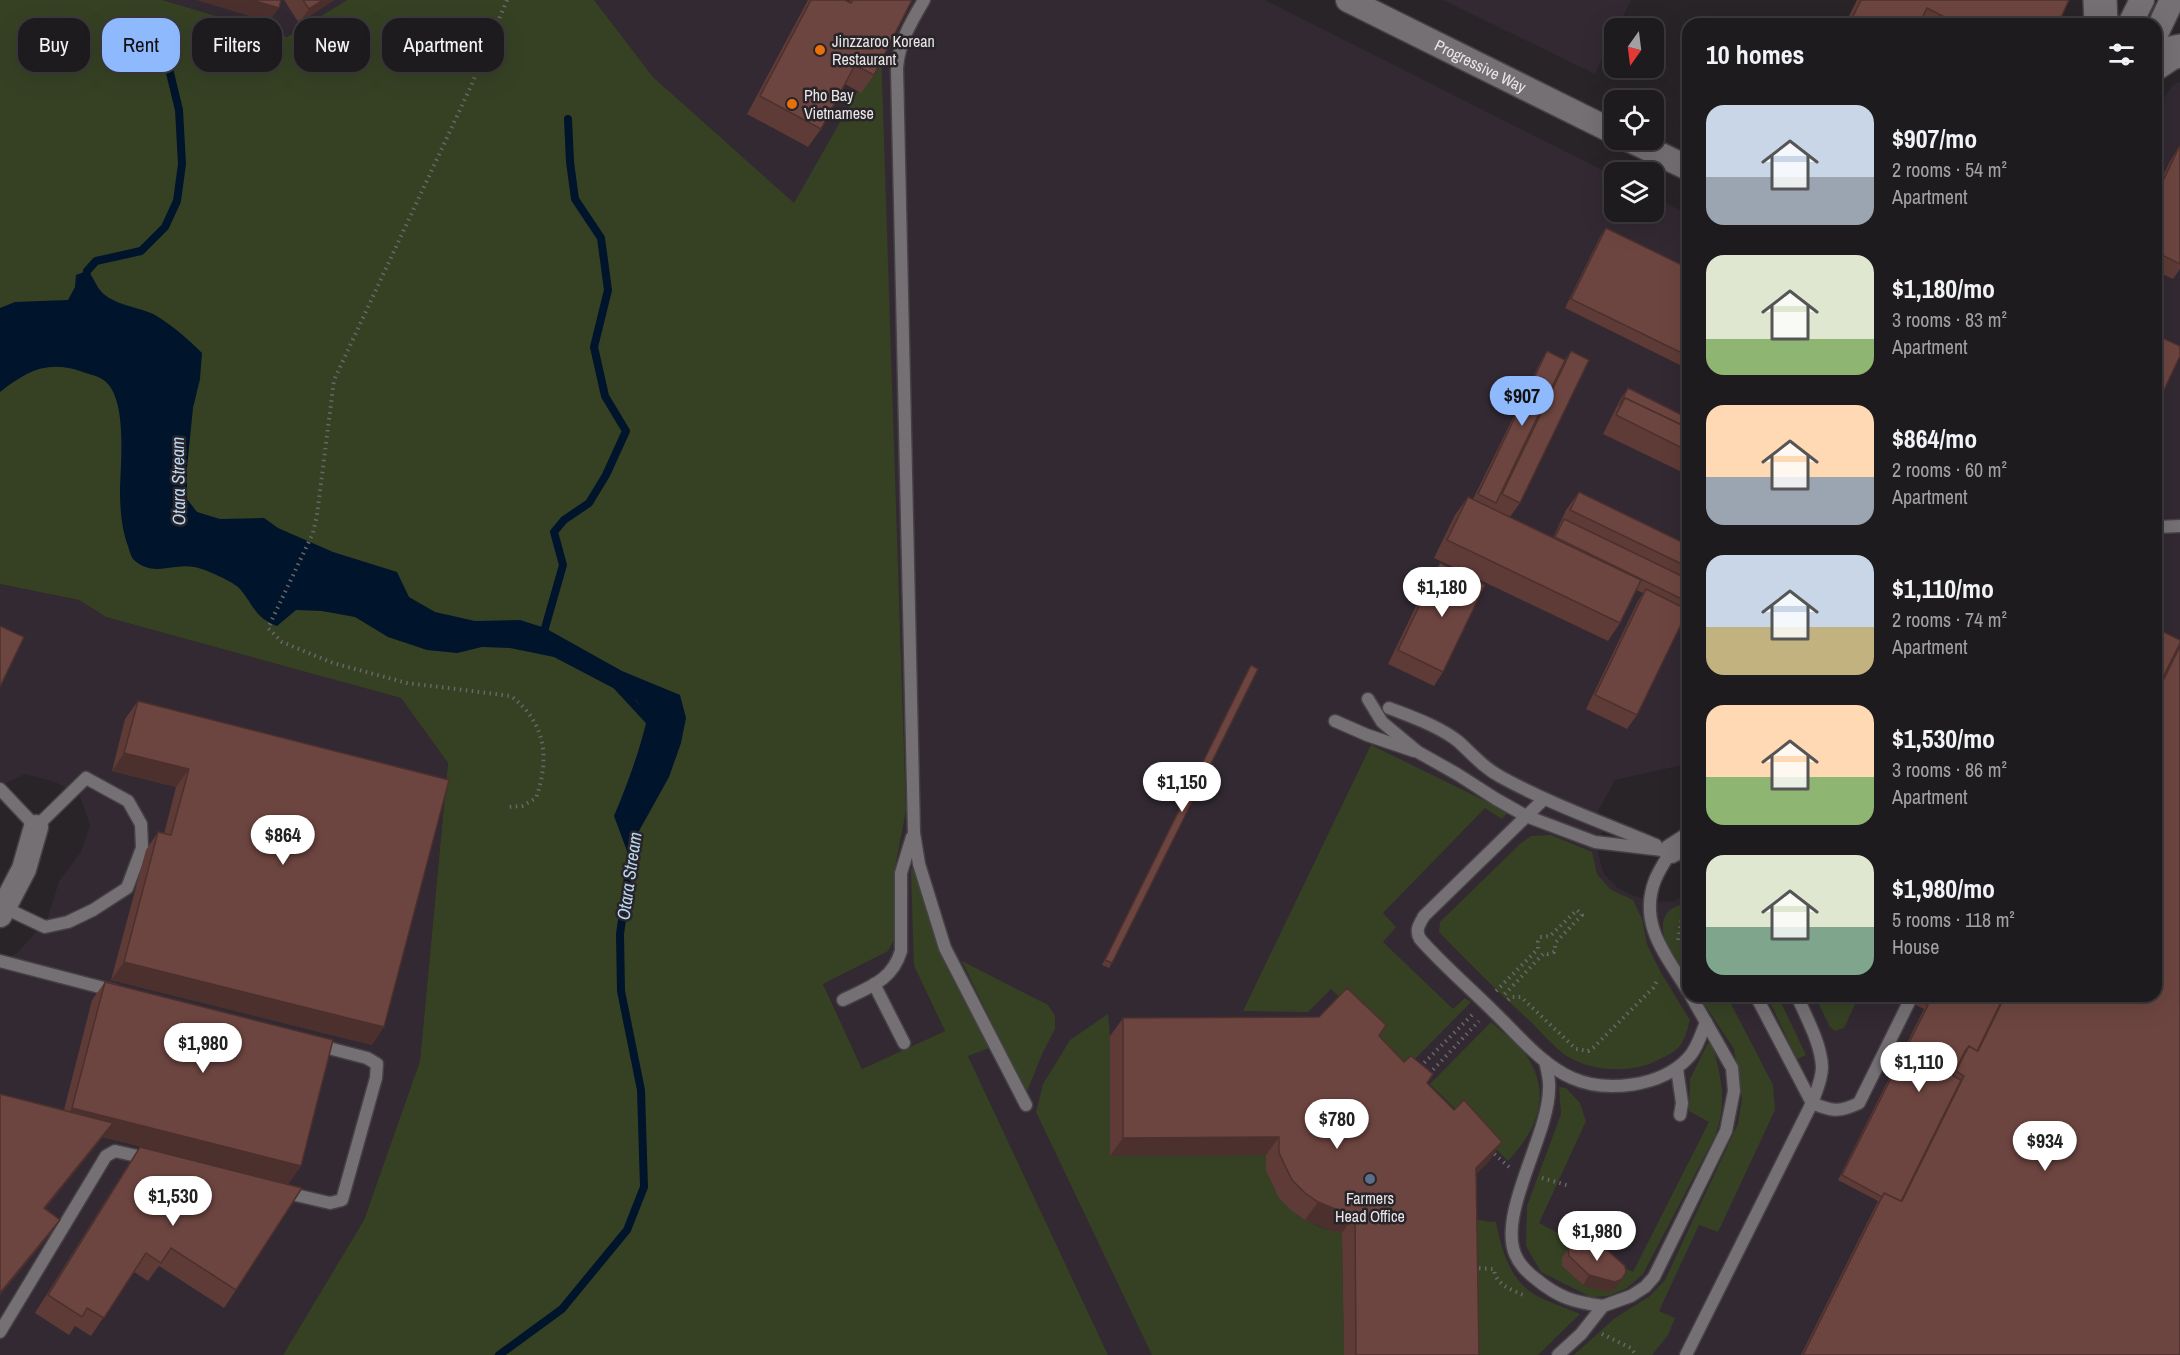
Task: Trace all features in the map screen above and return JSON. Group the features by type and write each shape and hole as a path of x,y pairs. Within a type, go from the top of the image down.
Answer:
{"main road":[{"path":"2100,0 2101,18"},
{"path":"2162,59 2171,53 2180,51"}],"street":[{"name":"Progressive Way","path":"1348,0 1604,127"},
{"path":"2133,18 2142,0"},
{"path":"2162,21 2172,0"},
{"path":"1651,150 1682,165"},
{"path":"3,911 24,869 36,827"}],"lane":[{"path":"924,0 898,52 897,68 914,832 919,864 945,948 1026,1105"},
{"path":"2162,528 2180,526"},
{"path":"1368,699 1382,722 1418,752 1526,816 1595,842 1681,849"},
{"path":"1389,708 1441,730 1458,741 1486,769 1544,799 1681,849"},
{"path":"1335,721 1398,747 1418,752"},
{"path":"0,789 36,827 86,778 128,801 141,824 142,848 127,888 93,910 68,922 45,927 3,911"},
{"path":"1544,799 1424,916 1417,933 1429,949 1545,1061 1570,1078 1596,1086 1624,1085 1647,1080 1677,1069 1689,1057 1706,1022"},
{"path":"843,1000 891,973 898,962 901,951 901,873 914,832"},
{"path":"1681,849 1655,881 1649,907 1653,934 1682,982"},
{"path":"0,961 128,995"},
{"path":"874,984 904,1043"},
{"path":"1545,1061 1550,1088 1546,1113 1517,1203 1512,1234 1515,1254 1528,1272 1546,1287 1574,1302 1603,1306 1631,1296 1645,1287 1654,1277 1726,1131 1734,1090 1732,1068 1694,1002"},
{"path":"1759,1002 1812,1103 1829,1110 1845,1110 1859,1103 1908,1002"},
{"path":"1686,1355 1812,1103 1820,1080 1822,1066 1812,1029 1800,1002"},
{"path":"273,1189 330,1203 342,1200 376,1078 377,1064 367,1058 310,1043"},
{"path":"1677,1069 1682,1103 1680,1115"},
{"path":"0,1332 106,1156 115,1151 160,1162"},
{"path":"1558,1355 1581,1334 1603,1306"}],"path":[{"path":"507,0 471,86 334,380 313,533 267,628 282,642 333,663 407,683 511,696 524,706 538,727 544,755 543,778 536,798 522,806 508,807"},
{"path":"1495,1013 1511,997 1521,997 1576,1048 1588,1051 1653,988 1680,938 1682,922"},
{"path":"1489,1149 1506,1166 1570,1186"}],"shaded area":[{"path":"162,0 347,0 318,18 294,18 294,33 287,37 282,36 282,18 223,18"},
{"path":"594,0 1265,0 1604,171 1604,222 1664,222 1664,202 1682,211 1682,765 1615,780 1597,813 1610,819 1601,835 1598,853 1604,874 1618,888 1634,896 1657,902 1675,901 1682,896 1682,1002 2162,1002 2162,101 2173,85 2180,82 2180,1355 1108,1355 968,1056 988,1047 938,949 917,870 914,966 945,1031 862,1069 823,984 887,951 895,938 894,873 906,811 880,52 794,204 653,77"},
{"path":"1443,0 1631,0 1622,18 1604,18 1604,55 1595,74"},
{"path":"0,584 79,600 106,617 401,698 448,763 420,1061 364,1220 283,1355 0,1355 0,962 17,953 47,920 59,881 81,852 90,825 80,796 55,782 25,774 0,786"}],"green space":[{"path":"0,0 162,0 223,18 192,18 192,72 282,72 282,36 287,37 294,33 294,72 370,72 370,18 318,18 347,0 594,0 653,77 794,203 881,50 906,811 894,873 895,938 888,951 823,984 862,1069 945,1031 914,966 911,869 917,870 938,949 989,1048 968,1056 1108,1355 283,1355 364,1220 420,1061 448,763 401,698 106,617 79,600 0,584"},
{"path":"1371,745 1508,812 1502,819 1485,808 1383,913 1396,927 1383,942 1453,1009 1465,998 1471,1002 1408,1066 1331,989 1308,1012 1243,1011"},
{"path":"1551,835 1592,852 1597,874 1610,889 1633,900 1642,919 1647,944 1660,971 1690,1020 1679,1047 1663,1058 1643,1066 1609,1069 1586,1065 1565,1055 1439,932 1440,922 1521,843 1531,836"},
{"path":"1680,905 1682,909 1682,970 1665,939 1664,919 1669,911"},
{"path":"962,961 1048,1005 1055,1016 1055,1029 1026,1094"},
{"path":"1703,1002 1730,1002 1773,1085 1775,1110 1718,1232 1699,1225 1659,1311 1675,1318 1668,1335 1652,1355 1574,1355 1615,1318 1650,1296 1665,1280 1738,1124 1742,1098 1734,1049"},
{"path":"1770,1002 1781,1002 1806,1055 1797,1059"},
{"path":"1818,1002 1856,1002 1844,1028 1835,1031 1830,1027"},
{"path":"1108,1014 1110,1156 1266,1155 1272,1184 1289,1207 1313,1224 1342,1233 1344,1355 1152,1355 1036,1112 1043,1084 1070,1040"},
{"path":"1491,1022 1526,1055 1539,1084 1540,1098 1534,1124 1508,1161 1430,1084"},
{"path":"1708,1043 1712,1043 1722,1089 1719,1123 1715,1136 1643,1274 1627,1288 1608,1296 1591,1297 1541,1272 1526,1246 1527,1206 1561,1114 1559,1087 1566,1088 1580,1103 1586,1121 1539,1223 1633,1272 1709,1122 1689,1111 1690,1079","holes":["1562,1258 1608,1292 1583,1285 1562,1266"]},
{"path":"1463,1218 1496,1222 1507,1261 1517,1279 1532,1293 1580,1314 1538,1355 1466,1355"}],"water":[{"path":"87,271 105,295 155,315 180,332 202,353 200,379 193,408 187,468 187,499 197,512 220,519 264,518 278,528 333,552 397,572 409,597 435,612 475,621 520,620 545,628 622,671 680,695 686,718 681,743 669,777 639,831 630,859 614,816 633,766 648,715 636,700 554,657 510,648 482,647 457,653 427,650 388,637 355,617 322,611 296,610 277,626 259,615 236,585 218,576 186,566 147,568 133,559 126,540 120,506 120,415 111,387 97,376 57,367 37,370 0,392 0,308 15,302 68,300 75,287 76,275"}],"building":[{"path":"252,0 281,0 279,8"},
{"path":"303,0 323,0 309,9"},
{"path":"811,0 845,0 851,3 853,0 912,0 874,75 855,65 821,129 760,96"},
{"path":"1861,0 2069,0 2061,18 1946,18 1927,8 1922,18 1852,18"},
{"path":"2180,147 2180,264 2162,255 2162,183"},
{"path":"1606,228 1682,265 1682,353 1571,299"},
{"path":"2162,338 2180,346 2180,356 2162,394"},
{"path":"1547,351 1565,360 1496,503 1478,494"},
{"path":"1571,351 1589,360 1520,503 1502,494"},
{"path":"1628,388 1682,415 1682,425 1625,398 1619,406"},
{"path":"1625,398 1682,425 1682,448 1616,415"},
{"path":"1579,492 1682,542 1682,564 1570,510"},
{"path":"1468,497 1641,580 1620,623 1447,540"},
{"path":"1564,519 1682,576 1682,599 1555,537"},
{"path":"1440,563 1485,585 1443,672 1398,650"},
{"path":"1646,589 1682,607 1682,622 1637,715 1595,695"},
{"path":"0,626 24,637 0,687"},
{"path":"2162,631 2180,640 2162,680"},
{"path":"2180,646 2180,1355 1803,1355 1884,1193 1902,1201 1964,1076 1956,1071 1969,1046 1978,1051 2002,1002 2162,1002 2162,683"},
{"path":"1251,665 1258,669 1112,963 1105,960"},
{"path":"138,701 449,780 384,1027 124,962 158,832 171,835 189,769 124,753"},
{"path":"105,982 333,1040 301,1166 72,1108"},
{"name":"Farmers Head Office","path":"1347,988 1386,1025 1379,1036 1404,1062 1411,1056 1433,1074 1427,1083 1454,1110 1464,1100 1502,1142 1476,1168 1479,1355 1356,1355 1355,1215 1318,1202 1292,1180 1279,1153 1279,1137 1123,1138 1123,1018 1319,1017"},
{"path":"1922,1002 2001,1002 1977,1051 1969,1046 1965,1051 1953,1076 1961,1080 1901,1201 1884,1193 1882,1197 1842,1175 1928,1005"},
{"path":"0,1094 113,1123 44,1208 60,1220 0,1293"},
{"path":"140,1147 302,1188 236,1290 171,1248 161,1263 146,1253 104,1318 87,1308 82,1317 48,1295"},
{"path":"1583,1243 1607,1250 1625,1266 1626,1272 1622,1279 1615,1282 1589,1275 1569,1256 1568,1249 1573,1244"}],"waterway":[{"path":"86,280 87,271 96,261 141,251 165,227 177,201 182,164 179,110 170,72"},
{"path":"545,637 545,628 563,565 554,532 564,520 589,503 606,475 626,431 605,396 594,347 608,290 601,238 575,199 568,119"},
{"name":"Otara Stream","path":"617,686 654,726"},
{"name":"Otara Stream","path":"499,1355 562,1309 627,1230 644,1187 641,1090 621,991 620,934 632,849"}],"place":[{"name":"Jinzzaroo Korean Restaurant","path":"820,50"},
{"name":"Pho Bay Vietnamese","path":"792,104"},
{"name":"Farmers Head Office","path":"1370,1179"}]}
